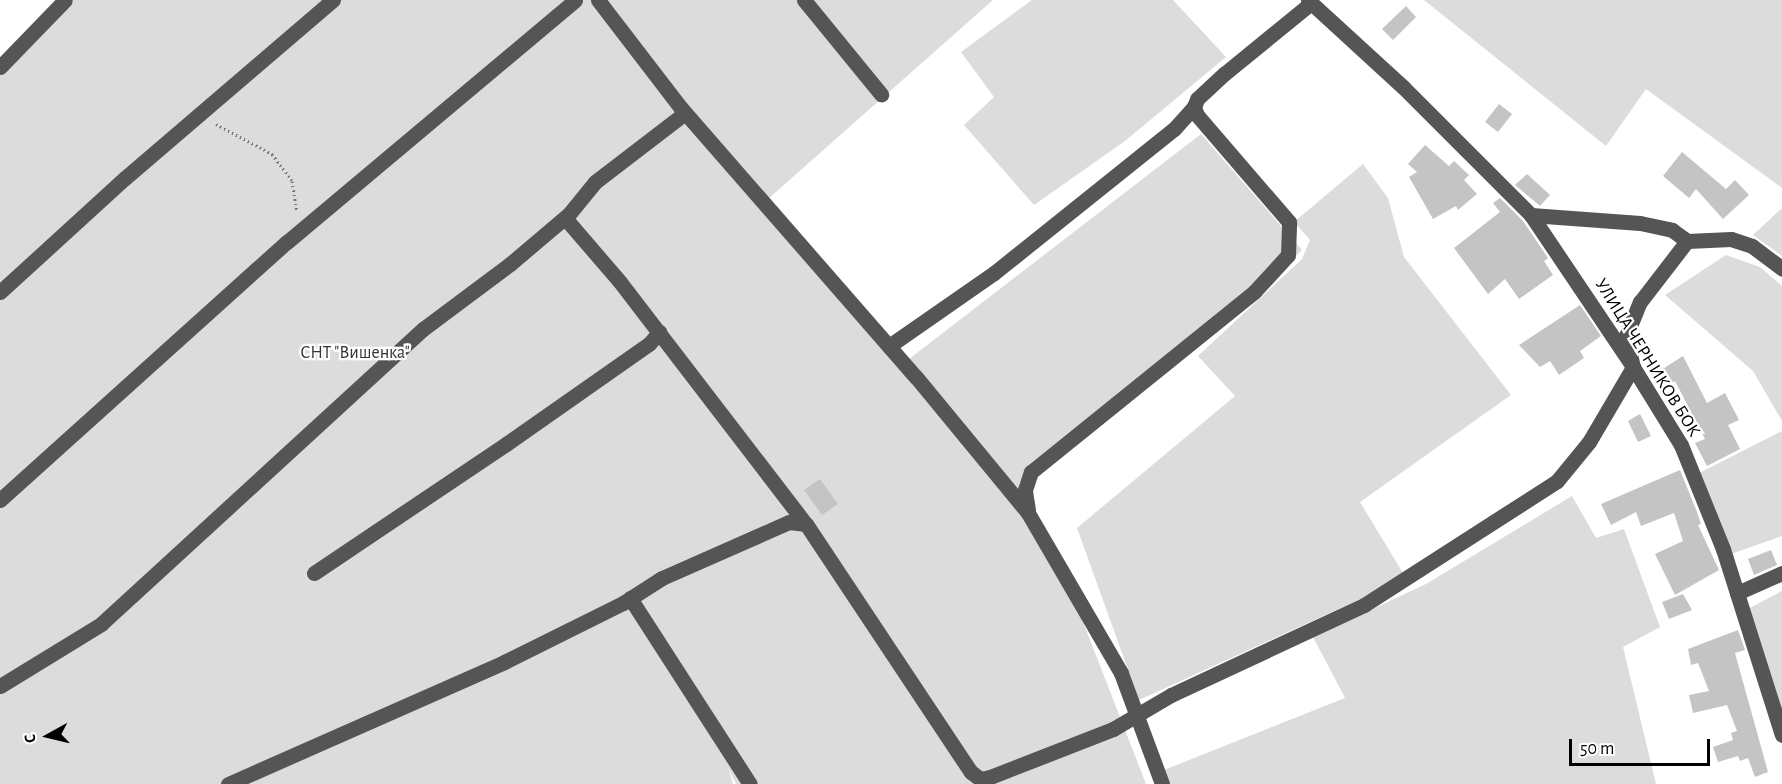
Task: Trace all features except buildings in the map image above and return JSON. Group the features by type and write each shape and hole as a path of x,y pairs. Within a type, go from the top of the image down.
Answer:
{"street":[{"path":"0,67 65,0"},
{"path":"0,292 198,115 333,0"},
{"path":"0,500 287,242 575,0"},
{"path":"598,0 685,113 889,346 1028,513 1120,673 1162,784"},
{"path":"804,0 881,94"},
{"path":"889,346 994,273 1174,129 1194,107 1197,99 1310,2"},
{"name":"УЛИЦА ЧЕРНИКОВ БОК","path":"1310,2 1403,87 1531,215 1633,367 1681,445 1737,593 1782,735"},
{"path":"1028,513 1025,490 1031,472 1254,292 1288,255 1289,222 1197,115 1194,107"},
{"path":"0,686 101,624 423,329 565,218 595,182 685,113"},
{"path":"1531,215 1640,223 1672,230 1687,241 1731,239 1752,246 1782,268"},
{"path":"565,218 659,333 806,524 971,772 980,779 989,780 1136,716 1171,695 1364,605 1557,481 1589,442 1633,367 1626,342 1631,319 1664,268 1687,241"},
{"path":"314,573 506,444 649,344 659,333"},
{"path":"228,784 504,662 630,598 662,578 736,544 789,522 806,524"},
{"path":"1737,593 1782,573"},
{"path":"630,598 750,784"}],"path":[{"path":"198,115 272,154 292,181 298,213 287,242"}],"green space":[{"name":"СНТ \"Вишенка\"","path":"74,0 993,0 768,199 909,359 1201,134 1302,250 1243,309 1038,474 1031,490 1030,527 1078,609 1146,784 736,784 729,770 733,784 0,784 0,75"},
{"path":"1032,0 1173,0 1226,57 1125,141 1034,205 964,125 994,97 961,52"},
{"path":"1424,0 1782,0 1782,188 1646,89 1606,146"},
{"path":"1363,164 1388,198 1404,257 1511,395 1360,502 1406,578 1139,700 1077,528 1235,396 1198,356 1302,259 1310,240 1294,222"},
{"path":"1782,208 1782,256 1753,235"},
{"path":"1726,255 1760,267 1782,286 1782,421 1753,371 1665,295"},
{"path":"1782,431 1782,536 1731,554 1699,473"},
{"path":"1572,496 1596,538 1624,529 1660,627 1623,647 1656,784 1169,784 1164,770 1345,698 1313,637 1426,584"},
{"path":"1782,591 1782,712 1748,609"}]}
